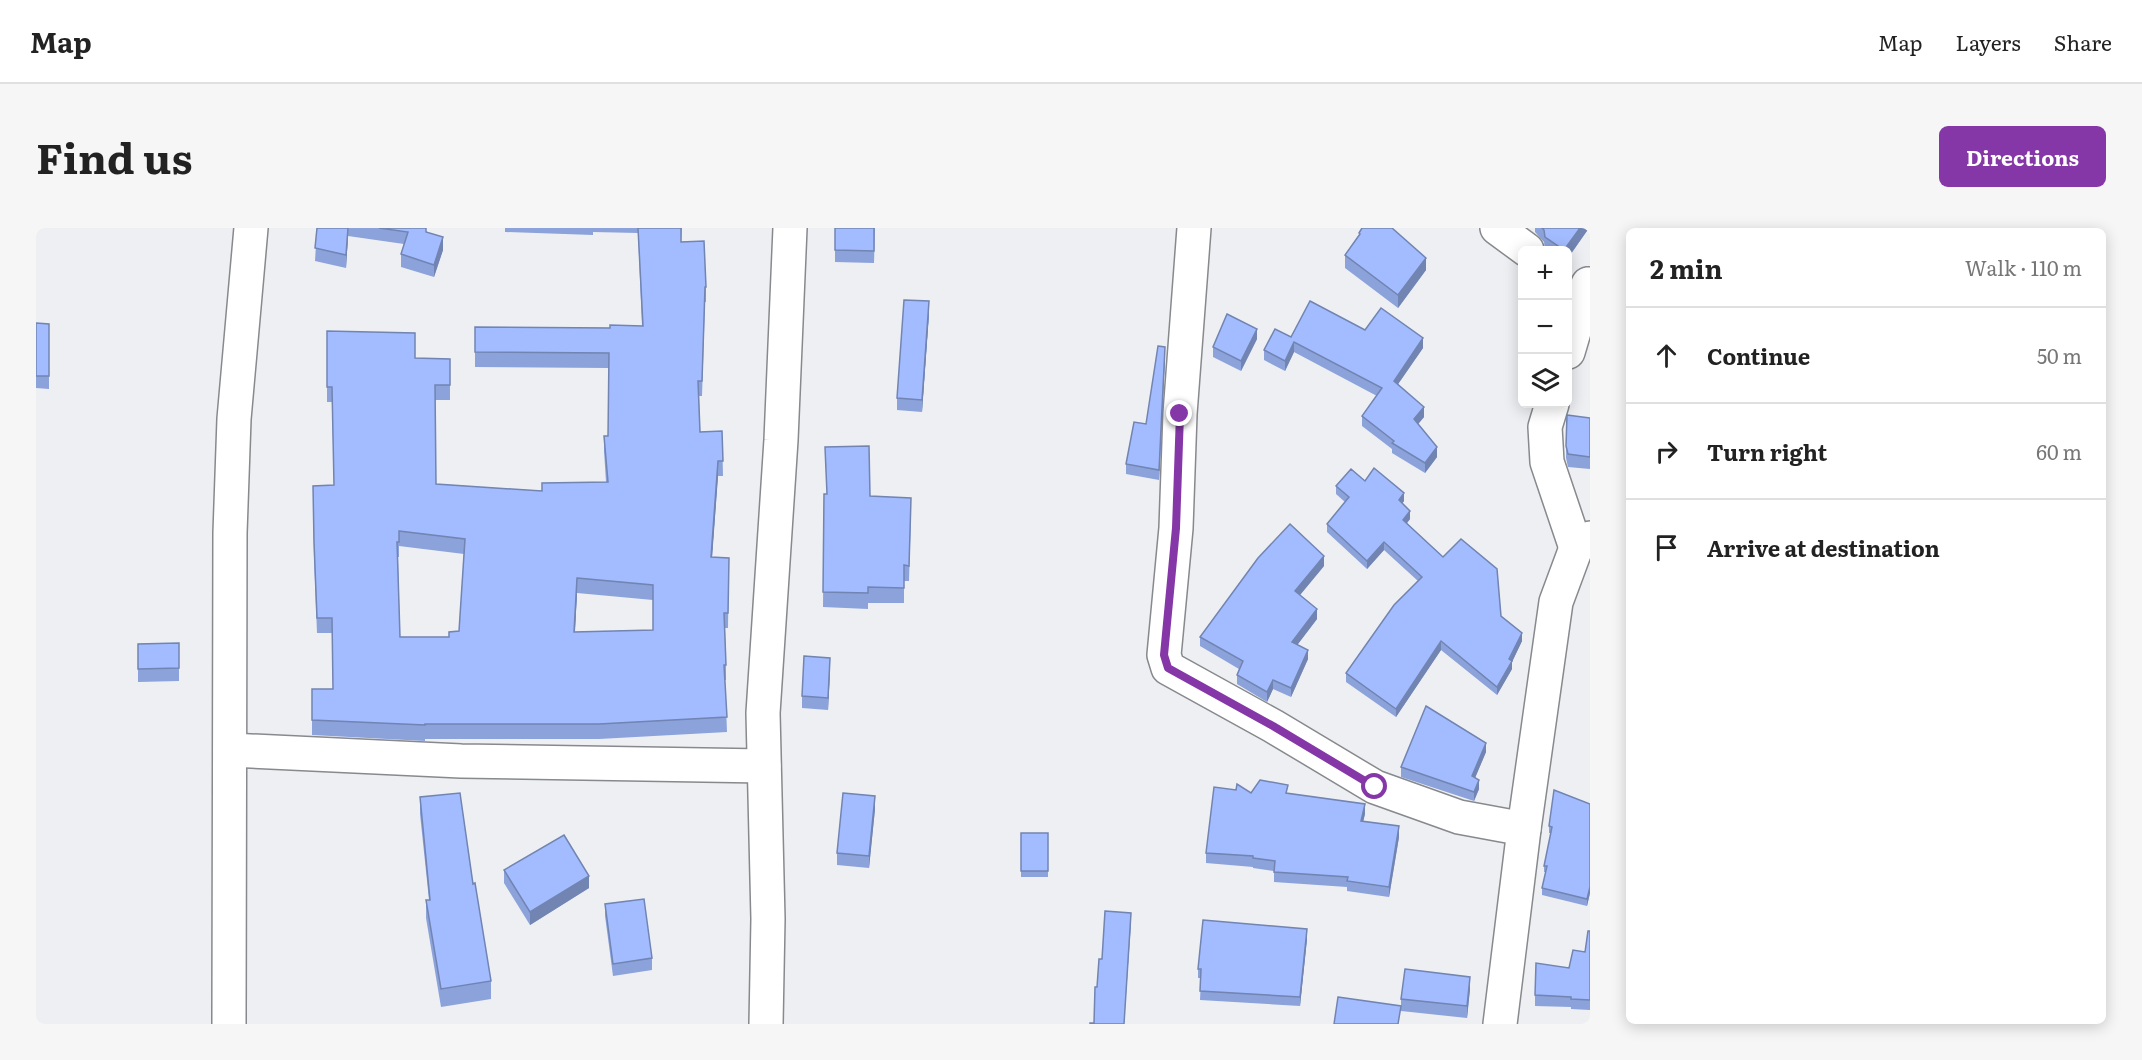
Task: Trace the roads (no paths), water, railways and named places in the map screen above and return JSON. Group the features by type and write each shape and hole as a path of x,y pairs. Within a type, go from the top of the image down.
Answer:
{"street":[{"path":"229,1024 230,532 234,419 251,228"},
{"path":"766,1024 768,919 763,713 781,440 790,228"},
{"path":"1194,228 1180,414 1176,528 1164,655 1168,668 1273,726 1375,787 1459,817 1524,829"},
{"path":"1497,228 1522,246"},
{"path":"1572,332 1582,281"},
{"path":"1500,1024 1524,829 1556,602 1583,543 1547,462 1545,427 1551,408"},
{"path":"230,750 460,761 764,766"}]}
